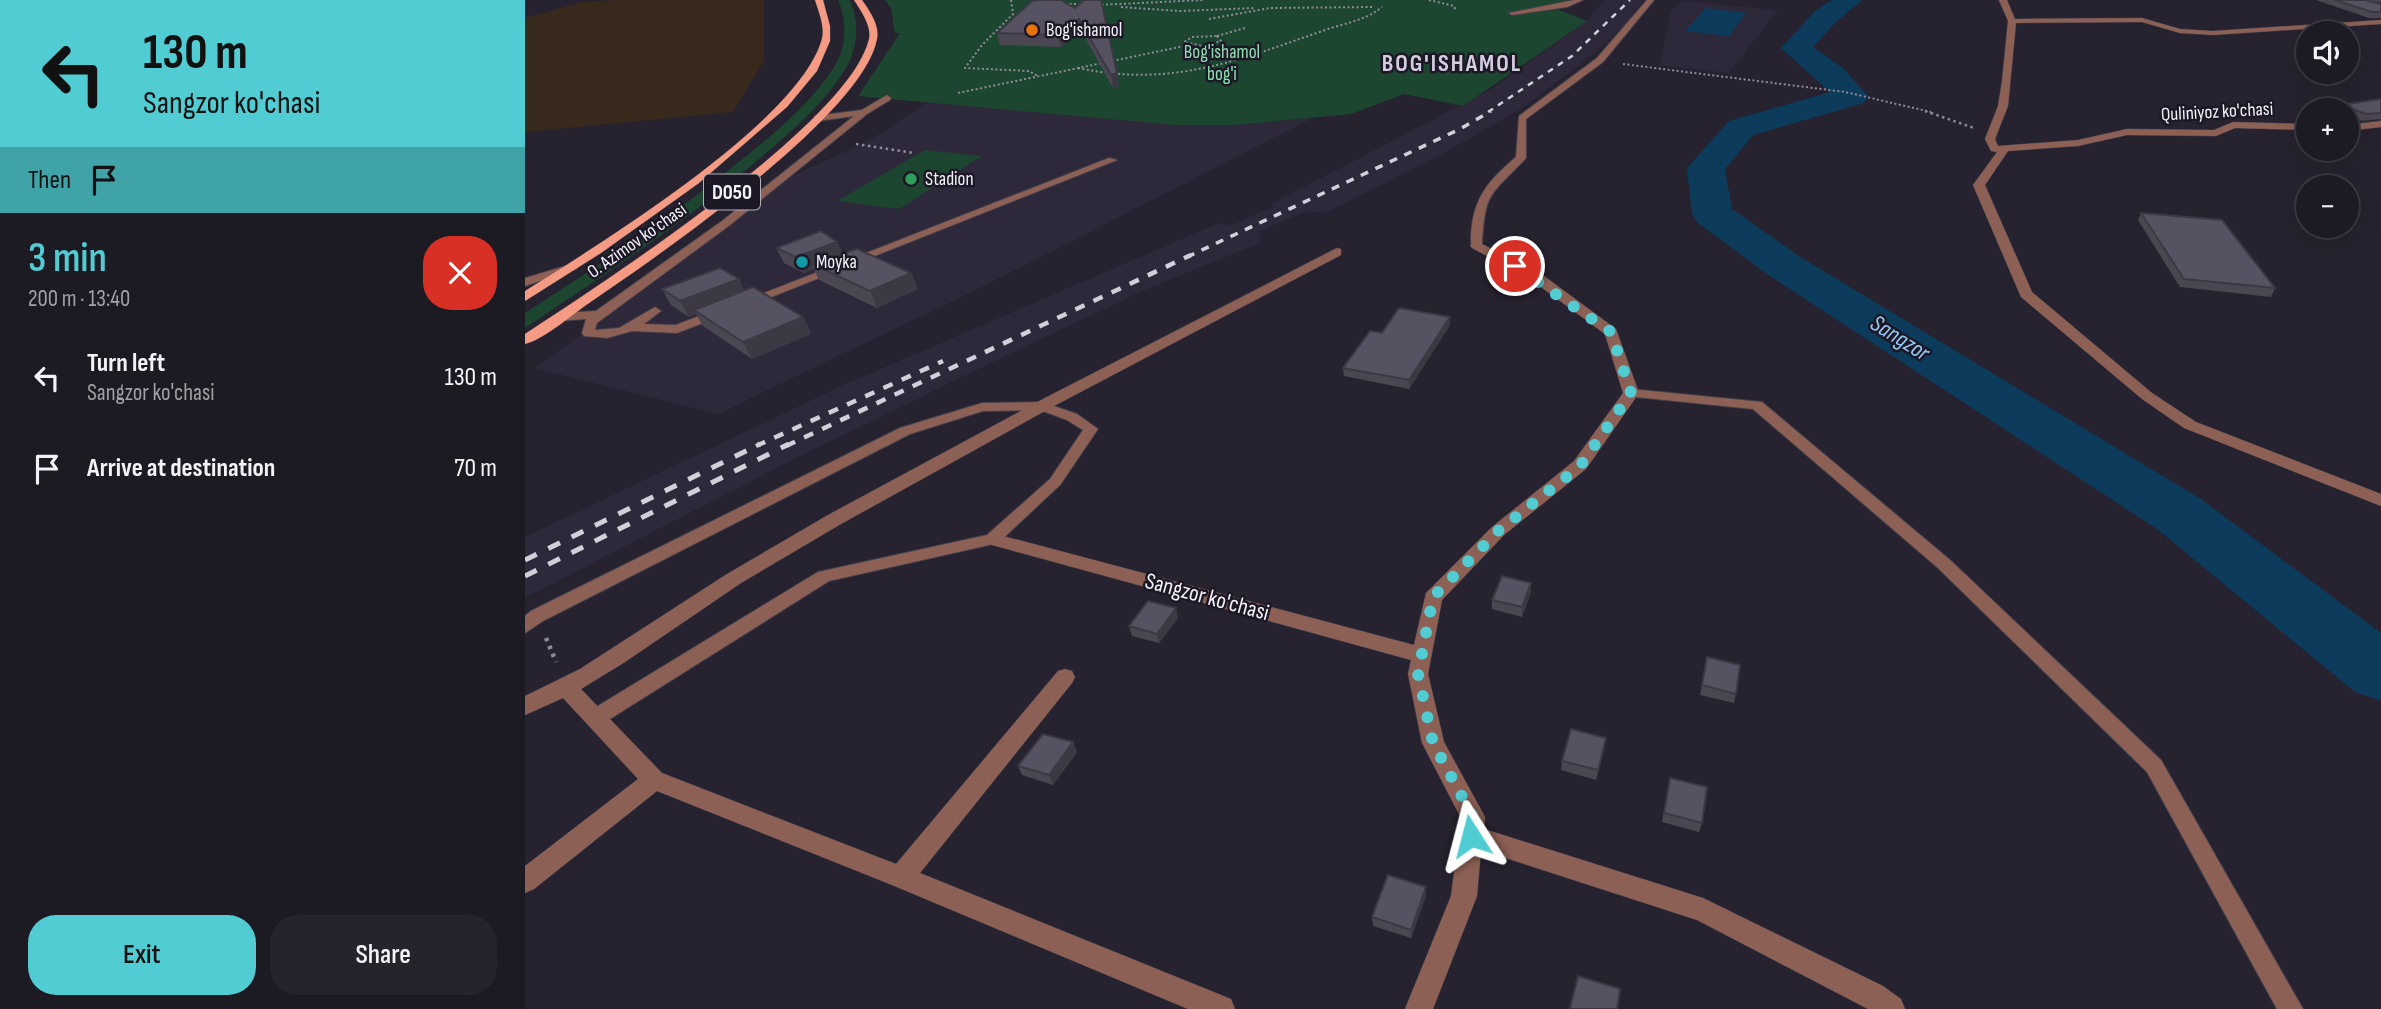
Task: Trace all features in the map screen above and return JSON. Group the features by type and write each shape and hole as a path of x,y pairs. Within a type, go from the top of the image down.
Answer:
{"main road":[{"name":"O. Azimov ko'chasi","path":"525,298 693,182 791,98 817,65 826,43 827,24 819,0"},
{"name":"O. Azimov ko'chasi","path":"525,340 679,235 817,118 865,62 873,38 870,19 858,0"}],"street":[{"path":"2003,0 2012,21 2003,106 1991,135 1994,149 2004,150 1979,185 2025,294 2147,396 2190,425 2381,500"},
{"path":"2012,21 2142,20 2187,32 2213,33 2381,22"},
{"path":"2359,127 2381,124"},
{"name":"Quliniyoz ko'chasi","path":"2004,150 2078,143 2127,132 2217,133 2233,125 2296,127"},
{"path":"1419,1009 1464,896 1473,817 1433,743 1418,674 1433,597 1498,531 1580,466 1631,393 1611,332 1535,276 1476,245"},
{"path":"525,706 568,689 761,561 1042,406 1337,251"},
{"name":"Sangzor ko'chasi","path":"992,539 1422,654"},
{"path":"901,877 1065,677"},
{"path":"568,689 654,780 901,877 1221,1009"},
{"path":"525,881 654,780"},
{"path":"1471,836 1703,910 1873,996 1892,1009"}],"lane":[{"path":"1512,13 1567,5 1580,0"},
{"path":"1476,245 1479,204 1494,180 1521,158 1522,118 1600,60 1651,0"},
{"path":"655,311 620,334 601,337 587,333 591,321 696,246 864,112 887,98"},
{"path":"817,118 864,112"},
{"path":"741,304 1112,160"},
{"path":"525,282 572,267"},
{"path":"631,327 677,329 728,309"},
{"path":"558,317 600,315"},
{"path":"1631,393 1757,405 1944,564 2154,766 2291,1009"},
{"path":"525,626 537,616 905,431 982,407 1042,406 1072,417 1091,429 1055,482 992,539 824,576 595,718"}],"path":[{"path":"1011,0 1013,14"},
{"path":"1069,0 1063,5 1084,4"},
{"path":"1109,6 1204,0"},
{"path":"1429,0 1454,6 1456,11"},
{"path":"1097,5 1179,12 1373,7"},
{"path":"1079,68 1144,77 1204,71 1276,49 1382,7"},
{"path":"1209,19 1270,8"},
{"path":"1022,12 1013,14 982,45 965,68 1030,71 1038,76"},
{"path":"1189,46 1184,42 1188,38 1217,36 1245,28"},
{"path":"958,93 1189,46 1219,43 1222,39 1217,36"},
{"path":"1600,60 1731,75 1915,105 1991,135"},
{"path":"831,140 914,153"}],"shaded area":[{"path":"764,0 764,61 733,112 525,132 525,18 582,2"},
{"path":"1604,0 1643,0 1628,22 1593,54 1524,107 1444,153 1326,213 1307,211 1258,232 1262,242 1140,292 970,373 794,459 525,598 525,537 841,386 1219,223 1230,226 1275,206 1271,204 1490,90 1587,21"},
{"path":"1682,1 1778,10 1729,73 1660,65 1671,10"},
{"path":"930,101 1175,125 1234,125 1319,115 976,290 718,414 535,368 674,268 788,178 870,140"}],"green space":[{"path":"838,0 849,0 853,7 856,33 853,50 847,66 831,90 811,112 778,143 709,199 649,244 525,328 525,313 688,202 766,140 803,106 834,67 841,51 844,25"},
{"name":"Bog'ishamol bog'i","path":"885,0 1572,0 1549,6 1587,21 1463,106 1404,94 1351,114 1234,125 1175,125 858,96 900,33 895,33 891,8"},
{"name":"Stadion","path":"925,150 982,156 899,209 837,201"}],"water":[{"path":"1706,8 1746,13 1729,36 1685,31"}],"building":[{"path":"1061,0 1075,8 1084,0 1101,0 1117,73 1111,75 1079,19 1058,35 997,33 1032,1"},
{"path":"2335,0 2365,0 2381,4 2381,12 2372,12"},
{"path":"2381,99 2381,113 2359,111 2359,102"},
{"path":"2141,213 2222,220 2275,288 2184,279"},
{"path":"821,231 837,242 796,257 776,248"},
{"path":"857,249 911,273 870,291 812,264"},
{"path":"720,268 739,279 680,301 662,289"},
{"path":"753,287 803,317 743,342 694,310"},
{"path":"1399,308 1450,317 1409,380 1343,368 1370,331 1382,333"},
{"path":"1502,576 1531,583 1522,607 1492,600"},
{"path":"1148,601 1176,608 1157,634 1129,626"},
{"path":"1707,657 1740,665 1736,694 1702,685"},
{"path":"1571,729 1606,738 1598,770 1562,761"},
{"path":"1043,734 1073,742 1049,775 1018,766"},
{"path":"1670,778 1707,787 1702,823 1664,813"},
{"path":"1388,875 1426,887 1411,930 1372,917"},
{"path":"1578,976 1620,989 1617,1009 1570,1009"}],"waterway":[{"name":"Sangzor","path":"1849,0 1825,17 1796,48 1832,75 1852,96 1741,128 1706,168 1712,214 1786,267 2179,514 2381,672"}],"railway":[{"path":"1488,112 1572,56 1630,0"},
{"path":"1187,257 1460,129 1491,111"},
{"path":"786,446 1191,255"},
{"path":"756,446 943,361"},
{"path":"525,560 760,444"},
{"path":"525,576 789,444"}],"place":[{"name":"Bog'ishamol","path":"1032,30"},
{"name":"Stadion","path":"911,179"},
{"name":"Moyka","path":"802,262"}],"district":[{"name":"BOG'ISHAMOL","path":"1452,63"}],"route":[{"path":"1471,836 1473,817 1433,743 1418,674 1433,597 1498,531 1580,466 1631,393 1611,332 1535,276 1515,266"}]}
